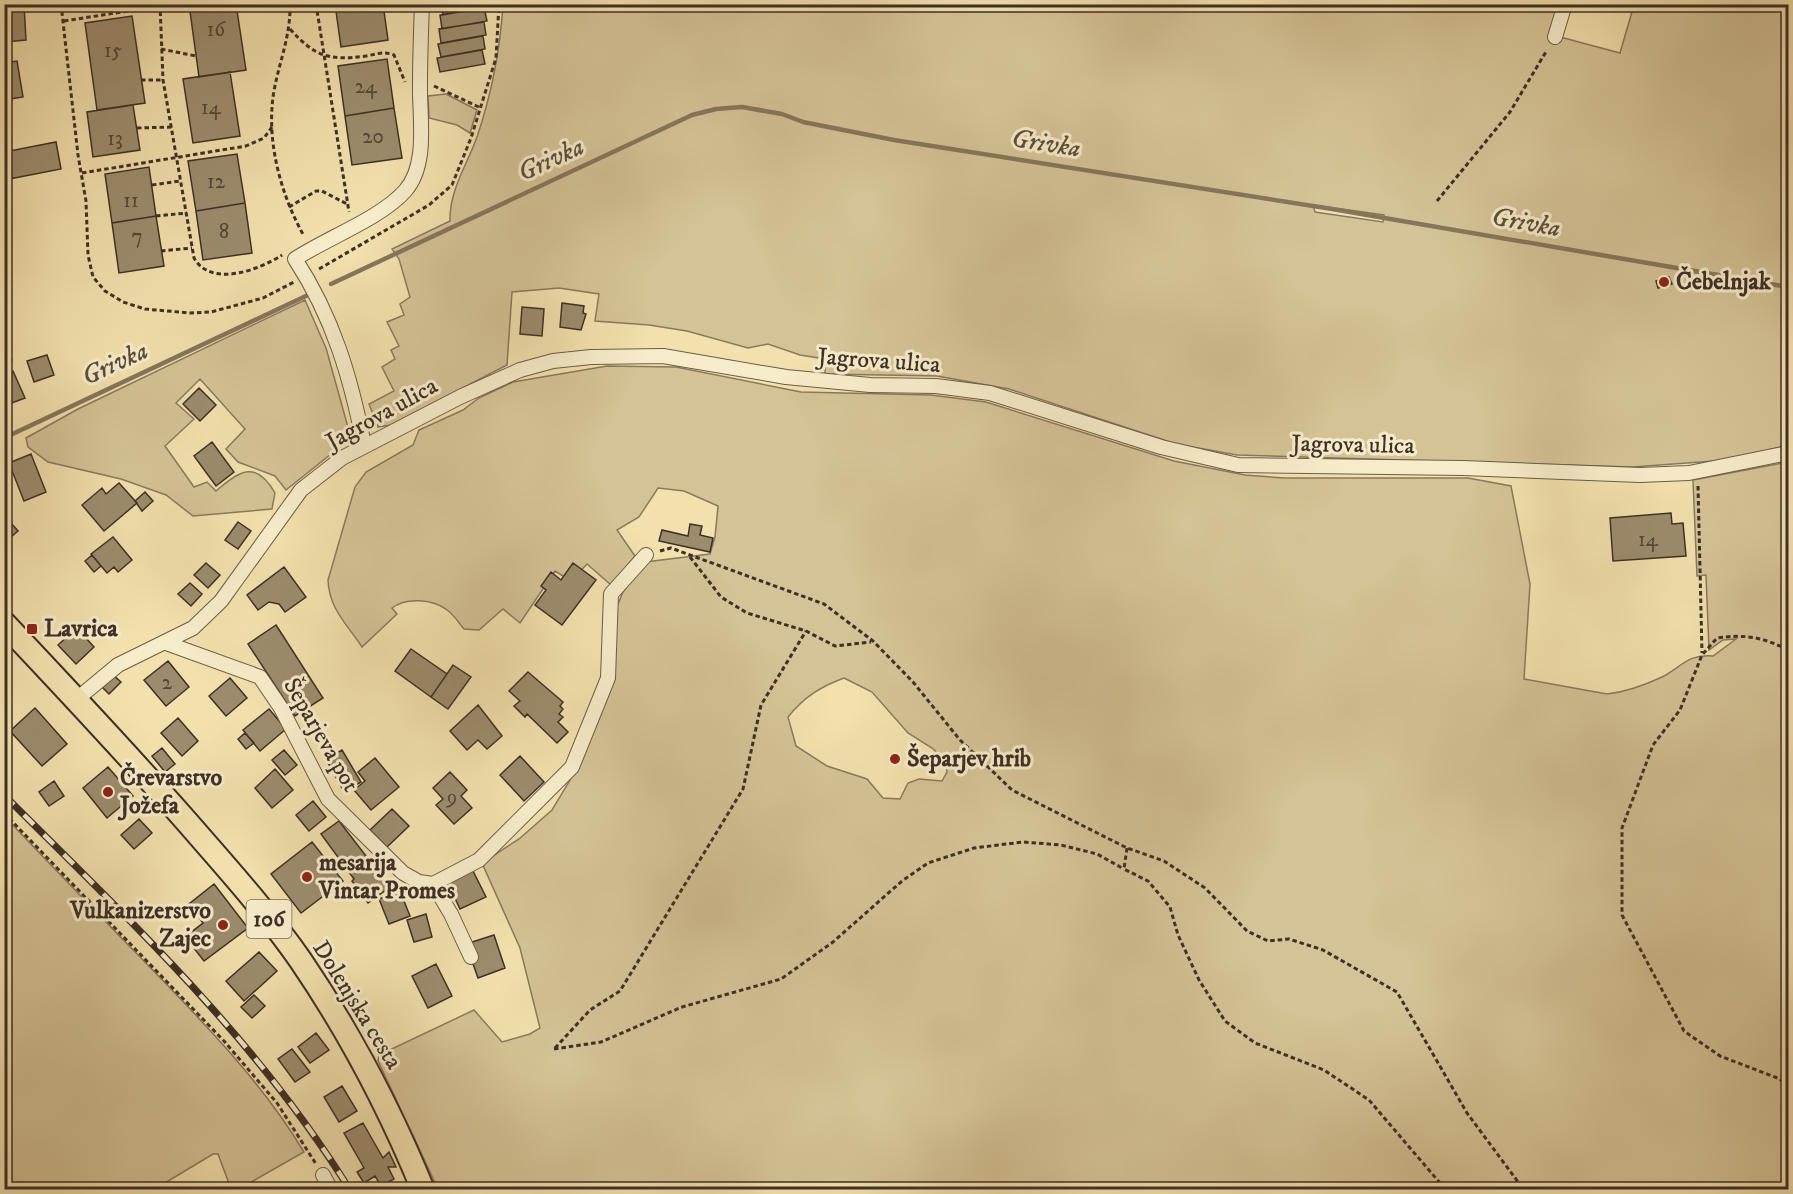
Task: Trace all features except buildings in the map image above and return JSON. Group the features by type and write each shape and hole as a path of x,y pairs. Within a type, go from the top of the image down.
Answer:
{"main road":[{"name":"Dolenjska cesta","path":"4,623 77,699 252,897 300,961 346,1033 381,1095 423,1190"}],"street":[{"path":"364,445 352,383 324,309 295,259 396,199 414,178 419,156 422,4"},
{"path":"1555,37 1564,4"},
{"name":"Jagrova ulica","path":"77,699 118,665 193,628 221,601 301,490 364,445 520,370 553,361 591,357 663,357 786,377 870,385 936,386 990,393 1161,447 1238,465 1463,468 1640,475 1697,471 1788,453"},
{"path":"471,957 452,914 434,884 479,860 572,767 608,678 611,594 646,555"},
{"name":"Šeparjeva pot","path":"166,643 260,677 281,708 328,799 403,873 419,882 434,884"},
{"path":"323,1175 332,1190"}],"path":[{"path":"61,4 82,173 88,255 93,277 105,291 123,302 170,314 211,312 263,298 306,276"},
{"path":"290,4 290,29 272,108 272,126 280,182 289,207 306,240"},
{"path":"316,4 347,205 355,224"},
{"path":"64,21 160,5 163,80 178,156 192,248 199,267 213,274 245,271 268,264 287,252"},
{"path":"290,29 312,51 340,60 386,52 394,55 405,83 412,87 420,85 446,90 481,108"},
{"path":"1437,201 1510,112 1555,37"},
{"path":"161,49 196,56"},
{"path":"141,80 163,80"},
{"path":"82,173 246,146 264,138 272,126"},
{"path":"137,128 172,127"},
{"path":"152,185 180,181"},
{"path":"289,207 316,191 322,191 347,205"},
{"path":"156,216 187,213"},
{"path":"161,251 192,248"},
{"path":"1697,471 1702,579 1702,655"},
{"path":"646,555 671,548 824,604 873,641 913,682 960,740 1012,790 1127,848 1164,861 1205,888 1247,931 1268,941 1289,939 1323,950 1397,992 1467,1113 1524,1190"},
{"path":"688,555 721,597 747,613 806,631 835,646 873,641"},
{"path":"806,631 761,705 743,789 620,992 590,1010 554,1049 602,1042 682,1007 781,979 833,942 902,881 928,863 974,848 1023,842 1061,845 1088,852 1148,881 1170,907 1178,934 1198,980 1225,1021 1255,1043 1324,1070 1369,1100 1446,1190"},
{"path":"1788,650 1773,642 1741,635 1717,638 1702,655 1680,710 1653,745 1622,828 1622,915 1684,1031 1720,1056 1780,1079 1788,1089"},
{"path":"4,813 224,1041 276,1103 323,1175"},
{"path":"1124,869 1127,848"}],"shaded area":[{"path":"1558,4 1549,34 1620,53 1634,5 1788,5 1788,445 1728,460 1632,467 1237,455 1176,444 1009,389 937,376 825,374 825,359 800,355 768,344 748,348 687,331 649,325 595,321 599,294 559,288 512,292 507,365 391,425 378,427 369,404 394,391 382,367 395,359 391,350 399,346 387,322 404,315 400,304 410,297 399,259 392,249 450,221 455,189 477,137 491,88 503,5","holes":["1313,205 1384,215 1383,222 1315,212"]},
{"path":"446,94 477,110 470,133 457,125 429,118 428,96"},
{"path":"305,300 326,348 351,438 286,490 275,476 238,462 226,449 245,429 200,379 176,403 194,419 165,446 194,487 207,482 216,491 240,474 254,472 261,476 275,493 272,509 193,516 166,495 121,479 48,462 28,447 26,438 78,409"},
{"path":"607,366 676,367 801,392 931,395 986,402 1174,461 1245,475 1284,478 1468,478 1511,486 1530,584 1524,679 1607,694 1628,690 1655,680 1691,659 1713,656 1736,639 1723,640 1709,650 1706,575 1697,576 1693,480 1788,462 1788,1189 438,1189 378,1061 379,1055 474,1010 502,1042 530,1034 540,1028 520,948 482,863 519,839 552,810 569,782 590,740 613,616 623,592 645,562 710,554 715,537 718,506 684,491 658,488 639,517 617,530 635,556 611,585 587,564 571,581 555,571 520,623 503,609 479,630 464,629 450,612 441,606 420,601 405,602 392,608 397,614 362,647 335,608 328,580 355,487 366,472 413,445 419,430 463,410 479,398 513,382","holes":["844,678 872,692 908,733 932,748 945,760 947,772 942,781 919,779 908,783 900,799 883,798 867,779 827,766 796,746 788,717 813,693"]},
{"path":"5,817 228,1050 269,1100 304,1152 239,1189 231,1189 218,1154 213,1154 155,1189 5,1189"}],"waterway":[{"name":"Grivka","path":"331,284 692,115 716,109 742,107 894,140 1332,209 1788,287"},
{"name":"Grivka","path":"4,438 308,295"}],"railway":[{"path":"4,795 144,935 232,1031 274,1082 350,1190"}],"place":[{"name":"Čebelnjak","path":"1664,282"},
{"name":"Lavrica","path":"32,629"},
{"name":"Šeparjev hrib","path":"895,759"},
{"name":"Črevarstvo Jožefa","path":"108,792"},
{"name":"mesarija Vintar Promes","path":"307,877"},
{"name":"Vulkanizerstvo Zajec","path":"223,925"}]}
